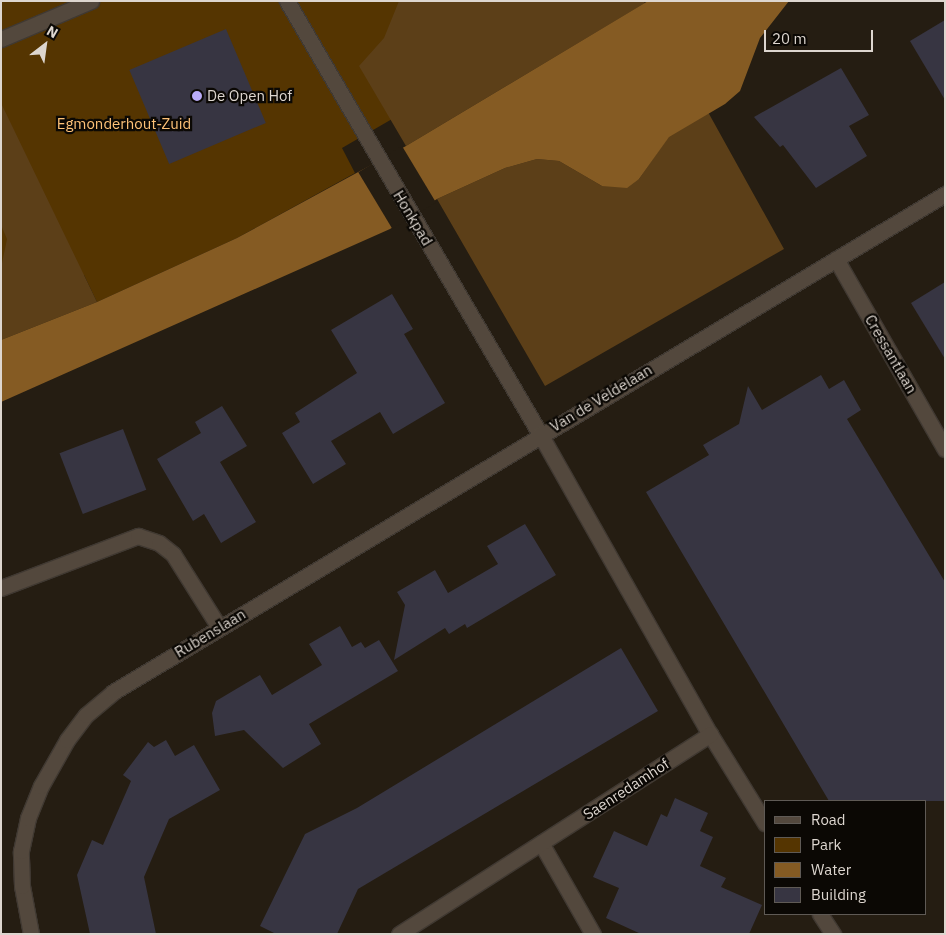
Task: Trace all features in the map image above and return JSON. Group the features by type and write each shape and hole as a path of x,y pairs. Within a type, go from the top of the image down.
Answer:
{"street":[{"path":"1,39 91,1"},
{"name":"Honkpad","path":"287,1 540,434"},
{"name":"Van de Veldelaan","path":"764,821 710,734 540,434 945,194"},
{"name":"Cressantlaan","path":"836,259 945,449"},
{"name":"Rubenslaan","path":"31,934 22,886 21,851 28,818 54,760 86,715 114,692 219,627 540,434"},
{"path":"1,588 138,536 158,543 173,554 219,627"},
{"name":"Saenredamhof","path":"399,934 710,734"},
{"path":"541,843 593,934"},
{"path":"821,915 833,934"}],"green space":[{"name":"Egmonderhout-Zuid","path":"1,1 596,1 342,148 355,173 237,238 97,302 84,275 1,311"}],"shaded area":[{"path":"399,1 643,1 645,3 406,146 359,66 384,38"},
{"path":"1,103 97,302 1,340 1,268 7,239 1,225"},
{"path":"708,112 784,249 545,386 437,199 505,168 537,159 559,161 602,186 639,179 669,136"}],"water":[{"path":"648,1 789,1 760,38 740,91 725,104 669,137 639,179 627,188 602,186 559,161 537,159 505,168 437,199 390,229 1,402 1,340 97,302 237,238 406,146"}],"pier":[{"path":"402,146 436,203 392,229 358,172"}],"building":[{"path":"945,20 945,100 910,41"},
{"name":"De Open Hof","path":"226,29 266,123 169,164 129,70"},
{"path":"841,68 869,115 849,126 867,156 816,188 783,145 780,147 754,117"},
{"path":"945,282 945,359 911,303"},
{"path":"392,294 413,329 404,334 445,403 393,434 380,412 331,441 346,464 313,484 282,433 300,422 295,413 357,373 331,330"},
{"path":"821,375 829,389 844,380 861,410 847,419 945,582 945,801 828,800 646,492 709,455 703,445 739,424 748,386 762,410"},
{"path":"222,406 247,446 220,462 256,522 221,543 204,514 193,521 157,459 201,433 195,422"},
{"path":"123,429 146,490 83,514 60,453"},
{"path":"525,524 556,575 467,628 465,624 449,634 445,628 394,660 405,605 397,592 435,570 448,593 498,564 487,546"},
{"path":"340,626 352,647 361,642 365,648 379,640 398,671 309,724 321,744 283,768 244,730 215,736 212,713 216,701 260,675 272,695 322,665 309,644"},
{"path":"621,648 658,711 358,889 337,934 276,934 260,926 305,834 357,808"},
{"path":"166,740 175,756 194,745 220,790 169,819 144,877 156,934 90,934 77,875 92,840 103,845 131,781 123,775 148,742 154,747"},
{"path":"675,798 708,813 700,831 713,837 700,866 726,878 721,887 762,905 749,934 641,934 606,918 619,888 593,877 614,831 647,846 661,814 667,817"}],"place":[{"name":"De Open Hof","path":"197,96"}]}
